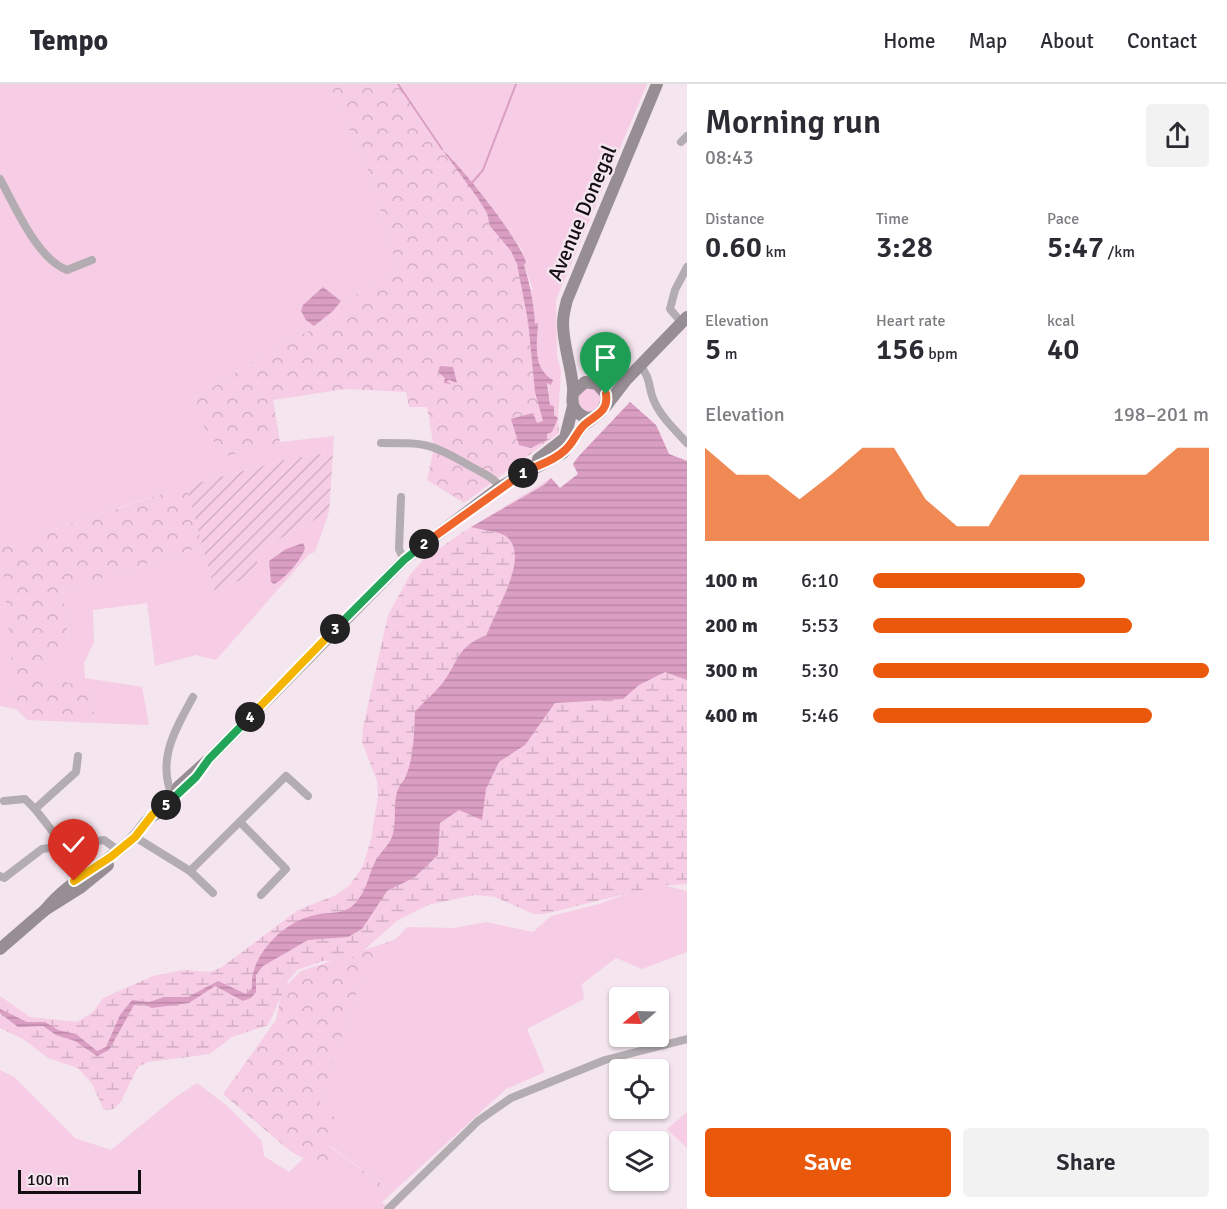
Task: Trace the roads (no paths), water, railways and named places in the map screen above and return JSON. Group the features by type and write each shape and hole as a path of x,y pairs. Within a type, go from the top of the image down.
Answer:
{"main road":[{"name":"Avenue Donegal","path":"574,392 564,338 567,300 657,84"},
{"path":"528,470 535,470 563,453 583,426 606,407 626,380 684,319"},
{"path":"570,361 606,394 606,407"},
{"path":"0,949 45,910 87,882 109,864 116,854 137,835 145,831 174,796 182,792 196,777 209,759 404,560 500,487 528,470 565,438 574,392 585,382 606,385 626,380"},
{"path":"573,406 580,414 596,416"}],"street":[{"path":"0,179 26,225 55,266 67,270 92,260"},
{"path":"684,319 670,309 675,290 687,267"},
{"path":"640,366 649,377 654,401 666,420 687,443"},
{"path":"381,443 414,443 442,449 489,476 500,487"},
{"path":"401,497 399,549 404,560"},
{"path":"174,796 166,783 169,740 193,697"},
{"path":"35,809 76,772 78,756"},
{"path":"190,871 286,776 308,796"},
{"path":"4,801 25,799 64,846"},
{"path":"240,822 286,869 261,895"},
{"path":"137,835 190,871 213,892"},
{"path":"0,876 4,878 42,849 104,840 116,854"},
{"path":"388,1209 478,1120 511,1098 605,1060 687,1039"}],"waterway":[{"path":"398,84 442,149"},
{"path":"471,184 483,170 516,84"}]}
